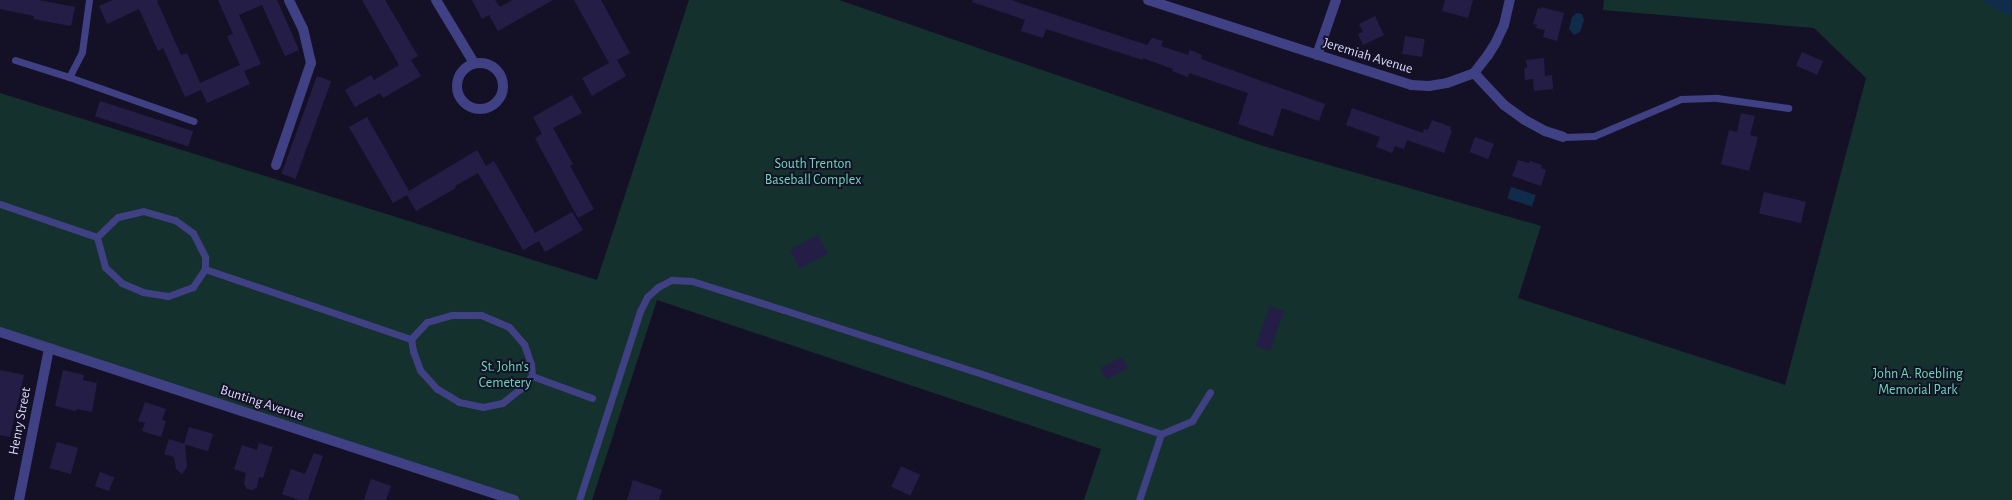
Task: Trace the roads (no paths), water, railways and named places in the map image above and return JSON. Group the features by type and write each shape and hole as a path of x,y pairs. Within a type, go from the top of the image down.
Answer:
{"street":[{"path":"276,165 311,63 302,29 288,0"},
{"path":"436,0 474,64"},
{"name":"Jeremiah Avenue","path":"1148,0 1411,85 1429,86 1447,83 1474,73"},
{"path":"1317,55 1336,0"},
{"path":"1510,0 1504,25 1496,42 1488,56 1474,73 1504,105 1525,120 1545,131 1563,137"},
{"path":"474,64 488,64 496,68 501,75 503,82 500,98 494,104 485,109 474,108 467,105 460,97 457,89 458,80 461,73 467,67 474,64"},
{"name":"Bunting Avenue","path":"0,332 514,500"},
{"name":"Henry Street","path":"19,500 49,348"}],"lane":[{"path":"69,77 82,52 89,0"},
{"path":"15,60 69,77 193,121"},
{"path":"1563,137 1594,136 1681,100 1717,98 1788,108"},
{"path":"0,204 97,237"},
{"path":"143,211 174,220 193,233 205,257 205,269 193,287 168,296 143,292 122,283 105,266 97,237 118,217 143,211"},
{"path":"205,269 411,339"},
{"path":"578,500 640,311 647,297 658,287 672,280 692,281 991,376 1160,434 1192,421 1210,392"},
{"path":"452,315 481,315 509,327 524,344 531,364 532,376 520,389 502,403 483,407 459,402 437,389 420,370 413,351 411,339 428,322 452,315"},
{"path":"532,376 592,398"},
{"path":"1139,500 1160,434"}],"water":[{"path":"1983,0 2012,0 2012,17 1985,3"},
{"path":"1577,13 1582,14 1584,20 1580,32 1574,35 1569,29 1572,17"},
{"path":"1511,187 1536,195 1532,206 1507,198"}],"park label":[{"name":"South Trenton Baseball Complex","path":"813,172"},
{"name":"St. John's Cemetery","path":"505,376"},
{"name":"John A. Roebling Memorial Park","path":"1918,382"}]}
